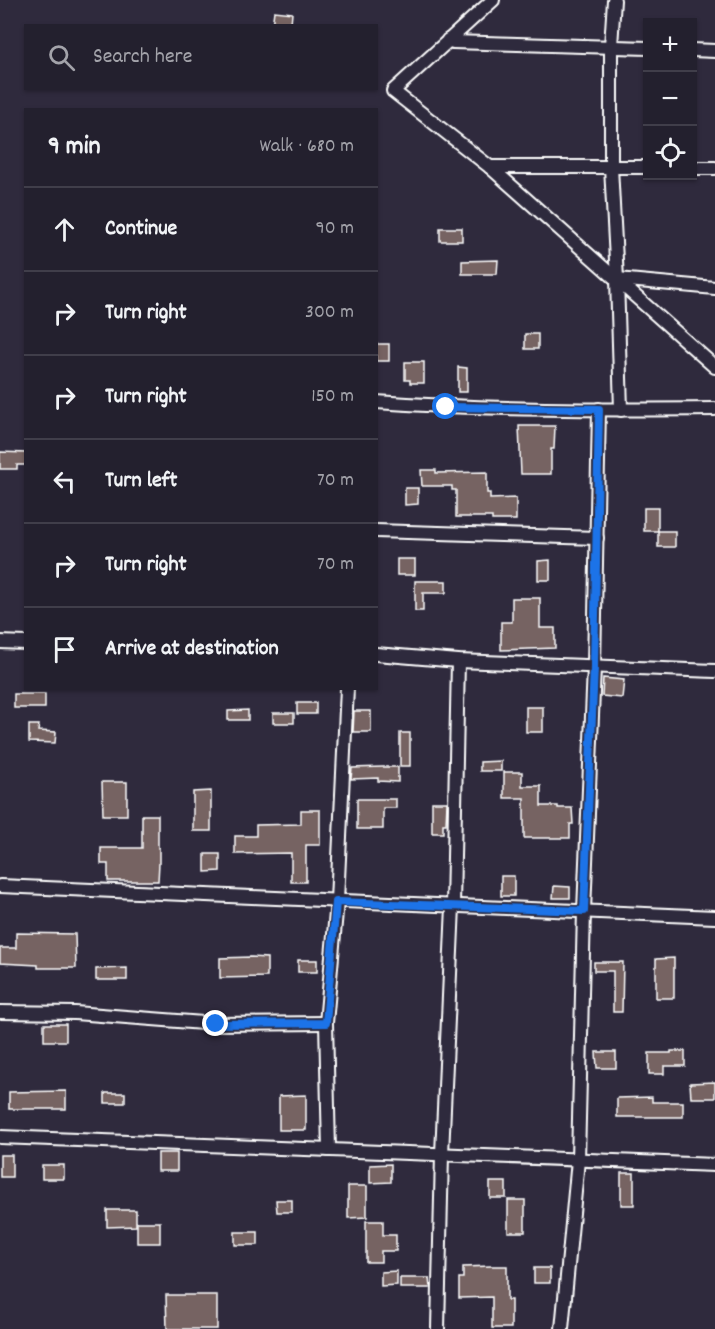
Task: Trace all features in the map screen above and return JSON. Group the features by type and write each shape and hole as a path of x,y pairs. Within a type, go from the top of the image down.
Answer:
{"street":[{"path":"493,0 393,91 489,167 715,366"},
{"path":"614,0 611,46 611,167 621,410"},
{"path":"448,40 453,42 643,48"},
{"path":"697,50 715,51"},
{"path":"489,167 643,167"},
{"path":"697,168 715,168"},
{"path":"617,279 715,288"},
{"path":"378,402 446,407 715,409"},
{"path":"562,1329 578,1160 584,911 594,667 599,409"},
{"path":"378,531 597,538"},
{"path":"0,642 24,643"},
{"path":"378,654 458,661 715,671"},
{"path":"438,1329 442,1155 453,906 458,661"},
{"path":"329,1150 326,1023 336,902 347,690"},
{"path":"0,886 715,917"},
{"path":"0,1012 75,1013 216,1024 326,1023"},
{"path":"0,1137 715,1166"}],"building":[{"path":"274,11 292,13 291,24 272,24"},
{"path":"440,228 462,228 462,241 440,241"},
{"path":"498,260 497,274 462,274 462,261"},
{"path":"525,334 538,334 538,349 525,349"},
{"path":"378,344 389,344 389,361 378,361"},
{"path":"405,362 424,362 424,383 410,383 410,380 405,380"},
{"path":"458,367 467,368 467,392 458,392"},
{"path":"519,426 555,426 554,449 551,449 551,474 521,474"},
{"path":"0,452 24,453 24,465 17,465 17,469 0,469"},
{"path":"421,470 436,470 436,473 487,472 487,493 490,493 490,499 516,498 516,520 456,517 456,490 452,490 452,486 422,486"},
{"path":"405,488 418,488 418,504 405,505"},
{"path":"644,508 658,508 658,531 644,531"},
{"path":"658,531 675,531 675,547 658,547"},
{"path":"397,559 415,559 415,575 397,575"},
{"path":"550,560 550,580 538,580 538,561"},
{"path":"415,581 446,581 446,593 423,593 423,611 415,611"},
{"path":"512,598 540,598 540,628 555,628 555,648 501,650 501,622 512,622"},
{"path":"603,678 624,680 622,698 602,696"},
{"path":"14,694 45,694 45,708 14,708"},
{"path":"297,703 316,703 316,714 297,714"},
{"path":"526,707 543,707 543,732 526,732"},
{"path":"248,710 248,720 228,720 228,711"},
{"path":"354,711 371,711 371,732 353,732"},
{"path":"273,713 294,713 294,723 273,723"},
{"path":"29,725 39,725 38,731 56,732 55,743 29,742"},
{"path":"400,733 410,733 410,766 400,766"},
{"path":"501,761 501,771 480,771 480,762"},
{"path":"398,767 398,782 378,781 378,778 351,779 352,768"},
{"path":"504,772 522,772 522,786 541,786 541,806 572,808 573,824 570,824 570,838 524,838 524,798 504,798"},
{"path":"102,782 127,782 127,815 103,815"},
{"path":"211,791 211,831 193,831 193,792"},
{"path":"357,799 396,799 396,808 383,808 383,829 357,829"},
{"path":"432,802 447,802 446,824 443,824 443,833 432,833"},
{"path":"301,810 320,810 320,845 306,845 306,882 291,882 291,853 235,854 235,836 256,836 256,825 301,824"},
{"path":"142,815 158,815 158,881 108,881 108,864 101,864 101,848 142,848"},
{"path":"205,854 220,854 220,871 205,872"},
{"path":"501,876 514,876 514,896 501,896"},
{"path":"554,886 570,887 570,898 553,898"},
{"path":"16,933 75,934 76,968 38,968 38,965 0,963 0,948 16,948"},
{"path":"220,958 267,958 267,977 220,978"},
{"path":"674,958 674,998 656,998 656,959"},
{"path":"298,960 317,960 317,972 298,972"},
{"path":"594,962 623,962 622,1012 613,1012 613,971 594,971"},
{"path":"127,968 127,980 96,980 96,969"},
{"path":"44,1024 66,1024 66,1041 44,1041"},
{"path":"671,1051 685,1051 685,1066 664,1066 664,1074 649,1074 649,1053 671,1053"},
{"path":"596,1052 616,1052 616,1068 597,1068"},
{"path":"715,1082 715,1098 691,1098 690,1083"},
{"path":"66,1091 66,1109 9,1109 9,1092"},
{"path":"105,1093 125,1093 125,1103 105,1103"},
{"path":"306,1095 306,1130 279,1130 279,1096"},
{"path":"652,1097 652,1102 683,1102 683,1117 617,1117 617,1098"},
{"path":"158,1153 177,1153 177,1171 158,1171"},
{"path":"0,1155 12,1155 12,1177 0,1177"},
{"path":"391,1164 391,1182 370,1183 370,1165"},
{"path":"42,1165 64,1165 64,1179 42,1179"},
{"path":"621,1173 634,1173 634,1205 621,1205"},
{"path":"490,1182 506,1182 506,1198 490,1198"},
{"path":"348,1186 367,1186 367,1217 348,1218"},
{"path":"276,1200 292,1200 292,1212 277,1212"},
{"path":"508,1200 525,1200 525,1232 508,1232"},
{"path":"107,1210 136,1210 136,1226 107,1227"},
{"path":"366,1221 383,1221 383,1235 396,1235 396,1251 381,1251 381,1262 366,1262"},
{"path":"137,1222 160,1222 160,1243 137,1243"},
{"path":"235,1232 258,1232 258,1245 235,1245"},
{"path":"507,1266 507,1300 511,1300 511,1328 492,1328 492,1297 459,1298 459,1278 463,1278 463,1267"},
{"path":"534,1268 550,1268 550,1283 534,1283"},
{"path":"397,1271 397,1285 381,1286 381,1272"},
{"path":"400,1278 429,1278 430,1288 400,1288"},
{"path":"166,1295 217,1295 217,1329 167,1329"}],"route":[{"path":"216,1024 326,1023 336,902 584,911 594,667 599,409 446,407"}]}
